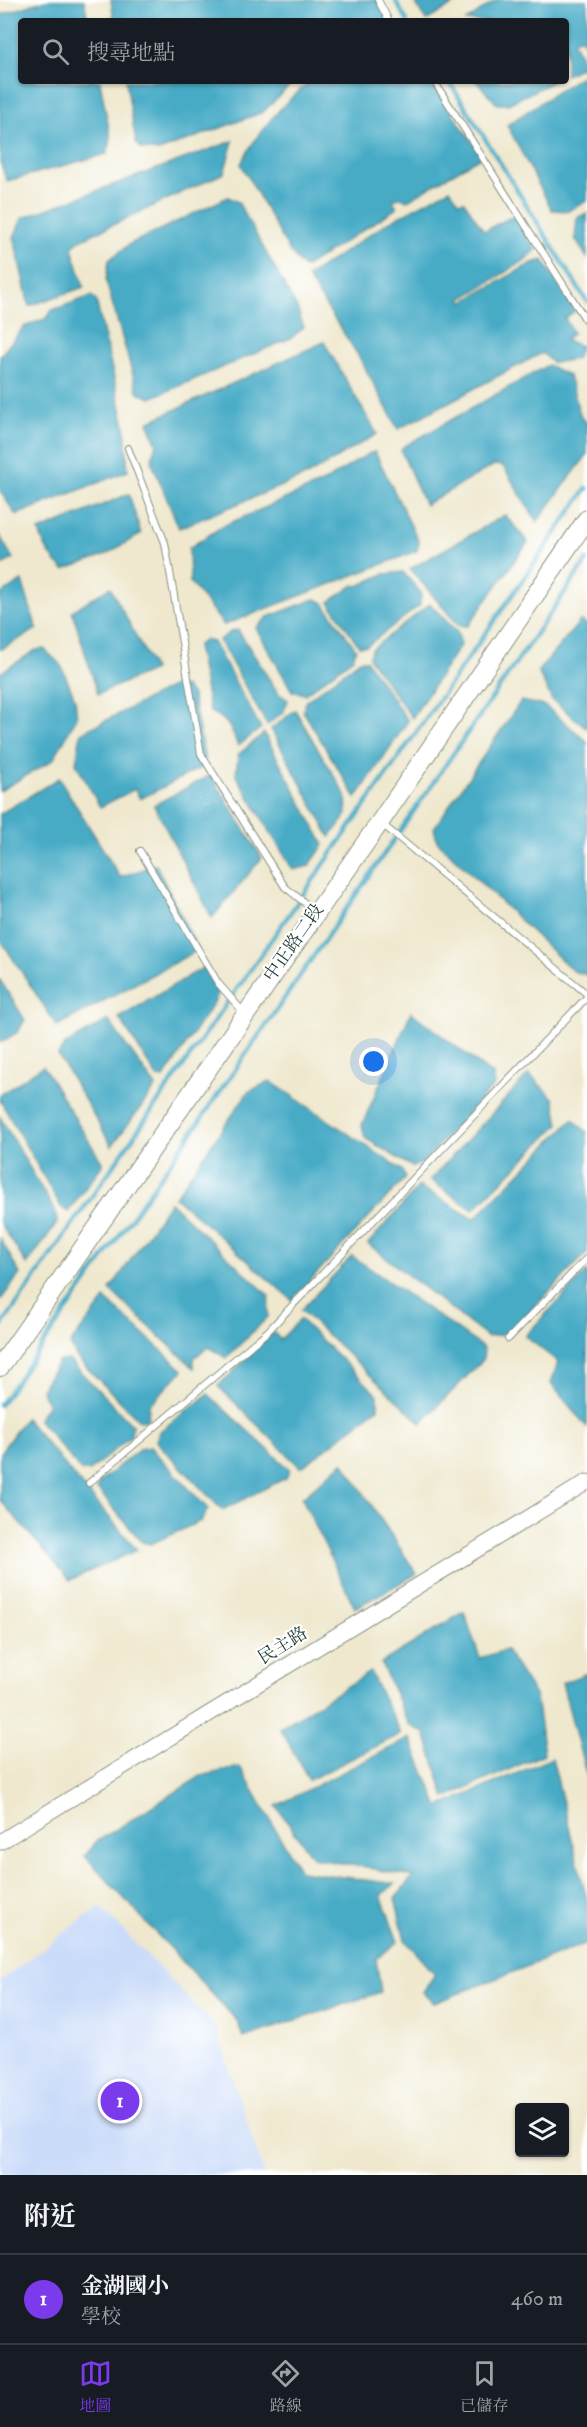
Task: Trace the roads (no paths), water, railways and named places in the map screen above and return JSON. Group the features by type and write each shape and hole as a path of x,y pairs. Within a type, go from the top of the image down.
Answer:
{"main road":[{"name":"中正路二段","path":"0,1366 380,822 587,519"}],"street":[{"name":"民主路","path":"0,1842 587,1482"}],"lane":[{"path":"378,0 387,18"},
{"path":"436,84 587,322"},
{"path":"128,448 165,543 201,754 285,887 316,912"},
{"path":"89,1483 268,1331 587,996 380,822"},
{"path":"140,851 218,983 244,1014"},
{"path":"508,1339 587,1258"}],"water":[{"path":"46,0 84,0 87,18 18,18 18,84 101,84 111,140 107,154 7,181 0,162 0,15"},
{"path":"111,0 379,0 389,18 114,18"},
{"path":"414,0 461,0 431,18 424,18"},
{"path":"497,0 587,0 587,48 581,37 573,41 585,65 569,73 569,18 470,18"},
{"path":"579,77 587,79 587,201 568,211 552,210 507,125"},
{"path":"126,84 291,84 263,112 159,151 142,149 136,143"},
{"path":"308,84 432,84 482,156 406,201 402,197 393,200 397,208 304,268 290,252 241,164 254,141 290,99"},
{"path":"479,84 548,84 508,104 497,104"},
{"path":"233,141 224,173 78,241 72,248 84,287 29,306 14,238 22,218"},
{"path":"450,189 459,202 464,201 484,231 515,215 536,250 524,261 461,299 463,302 532,263 543,260 575,311 565,318 573,333 565,340 581,346 576,359 553,363 542,353 398,429 358,355 307,277 387,223"},
{"path":"228,197 238,202 297,308 304,327 291,338 151,398 138,393 106,281 109,260 130,244"},
{"path":"587,213 587,258 575,238 577,218"},
{"path":"91,296 96,300 125,426 128,471 16,515 0,491 0,356 24,327 47,318 52,310"},
{"path":"324,342 377,434 308,475 179,528 152,463 157,444 148,422"},
{"path":"548,365 569,376 581,417 587,423 587,455 537,522 503,466 494,465 425,505 401,451 403,447"},
{"path":"375,452 419,542 417,551 224,625 190,582 189,548 223,526 324,482 368,454"},
{"path":"129,494 141,534 105,555 64,570 55,562 39,531"},
{"path":"505,515 528,542 468,626 459,626 410,569"},
{"path":"0,536 13,559 0,566"},
{"path":"403,572 421,593 420,605 367,646 359,646 329,602 354,585 358,586 384,574"},
{"path":"22,581 37,629 0,650 0,595"},
{"path":"110,587 154,670 98,694 72,611"},
{"path":"315,599 323,602 356,649 353,658 305,694 292,691 256,628 268,617"},
{"path":"430,604 457,632 461,644 412,718 369,658 372,649"},
{"path":"581,620 587,625 587,728 552,700 538,671"},
{"path":"238,630 278,693 288,700 284,711 267,725 219,640 232,631"},
{"path":"205,639 213,642 261,728 238,746 225,721 210,712 197,646"},
{"path":"44,649 61,665 75,699 77,717 53,760 0,791 0,673 36,650"},
{"path":"360,660 366,660 408,721 356,798 303,711 306,701"},
{"path":"175,685 185,687 192,695 206,765 140,799 135,789 100,807 76,763 81,733"},
{"path":"521,701 545,706 587,741 587,975 573,971 437,841 434,828"},
{"path":"295,710 346,796 347,814 330,837 271,729"},
{"path":"264,733 324,845 309,866 293,870 236,775 238,755"},
{"path":"211,775 262,858 212,918 154,805"},
{"path":"59,778 120,877 156,865 198,950 57,1026 0,939 0,814"},
{"path":"204,967 218,994 216,999 164,1078 157,1077 119,1018"},
{"path":"0,980 25,1020 18,1032 0,1043"},
{"path":"411,1012 493,1075 495,1084 421,1164 412,1167 365,1138 362,1125"},
{"path":"108,1020 156,1087 112,1146 58,1055 65,1045"},
{"path":"43,1066 103,1164 68,1212 61,1207 0,1100 0,1095"},
{"path":"529,1074 554,1099 559,1124 473,1210 430,1180"},
{"path":"270,1081 402,1170 405,1178 292,1300 175,1197 248,1092"},
{"path":"0,1117 56,1213 57,1223 27,1265 0,1223"},
{"path":"573,1119 587,1132 587,1253 508,1334 487,1337 368,1244 419,1186 474,1219"},
{"path":"170,1202 269,1296 268,1317 226,1358 209,1347 194,1358 194,1368 110,1290"},
{"path":"0,1238 20,1274 0,1301"},
{"path":"352,1256 484,1348 483,1360 421,1423 301,1310"},
{"path":"587,1271 587,1427 551,1384 558,1362 525,1336"},
{"path":"105,1299 183,1370 149,1405 148,1420 140,1421 77,1358 70,1344"},
{"path":"300,1319 378,1395 378,1408 301,1468 218,1386 274,1332 280,1340"},
{"path":"69,1360 132,1425 131,1436 90,1471 81,1471 38,1419 48,1404 41,1389 59,1361"},
{"path":"208,1394 290,1470 286,1478 222,1510 156,1441 159,1432"},
{"path":"25,1418 137,1550 70,1580 0,1500 0,1453"},
{"path":"150,1447 208,1509 201,1521 151,1544 142,1542 97,1489 99,1483 139,1449"},
{"path":"343,1462 417,1574 355,1608 302,1498"},
{"path":"464,1612 480,1658 506,1650 536,1697 544,1754 445,1798 425,1733 409,1725 381,1663"},
{"path":"370,1672 401,1734 309,1780 280,1728"},
{"path":"587,1673 587,1777 562,1683"},
{"path":"410,1738 439,1807 552,1758 587,1900 587,1943 434,2003 423,1992 435,1974 405,1940 395,1898 413,1876 313,1858 276,1806"},
{"path":"240,1767 300,1871 395,1884 381,1895 398,1942 376,1959 381,1992 243,2038 238,2022 85,1856 96,1842 201,1776"}],"waterway":[{"path":"395,0 405,18"},
{"path":"451,84 587,302"},
{"path":"0,1328 587,488"},
{"path":"0,1405 197,1125 587,560"}],"place":[{"name":"金湖國小","path":"120,2101"}]}
